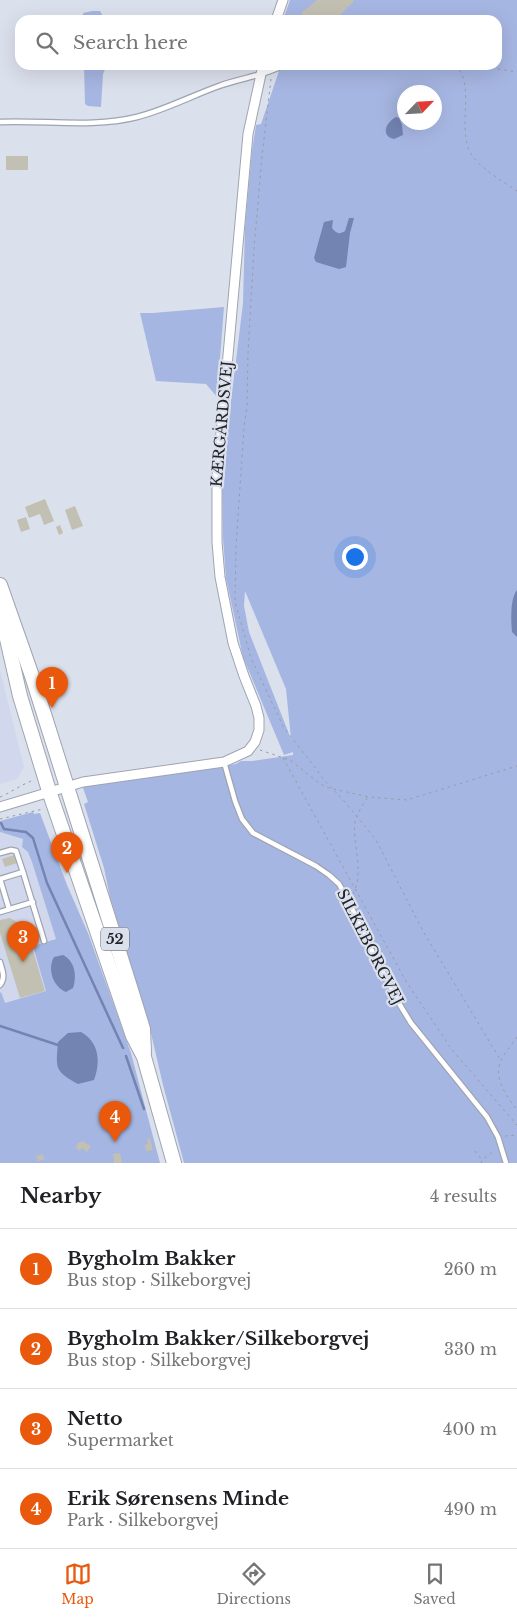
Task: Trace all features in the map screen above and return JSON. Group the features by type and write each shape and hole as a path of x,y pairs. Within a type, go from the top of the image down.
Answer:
{"main road":[{"name":"52","path":"0,585 19,637 143,1030 144,1057"},
{"name":"52","path":"4,600 7,639 20,696 44,777 134,1036 144,1057 174,1163"}],"street":[{"path":"278,15 283,0"},
{"name":"KÆRGÅRDSVEJ","path":"251,746 255,742 259,730 259,718 233,644 225,610 220,577 216,514 217,477 248,134 261,74 265,70"},
{"path":"0,807 66,786 224,762 248,751 251,746"}],"lane":[{"path":"0,122 105,122 136,117 219,86 261,74"},
{"name":"SILKEBORGVEJ","path":"224,762 242,820 253,833 329,874 338,884 411,1023 487,1117 498,1137 506,1163"},
{"path":"0,853 11,850 16,851 44,941"},
{"path":"9,909 0,879 23,872"},
{"path":"0,912 33,902"},
{"path":"0,962 4,975 0,985"}],"path":[{"path":"267,70 270,92 254,249 247,407 236,546 235,602 251,658 284,728 332,789 376,840 423,931 501,1061"},
{"path":"458,70 463,79 466,104 467,145 473,157 487,170 517,191"},
{"path":"502,70 517,72"},
{"path":"251,746 290,760 320,784 332,789 369,796 407,800 517,766"},
{"path":"283,758 407,983 453,1051 517,1125"},
{"path":"0,797 18,789 24,784 44,777"},
{"path":"348,900 356,888 358,869 355,821 369,796"},
{"path":"0,819 54,806"},
{"path":"517,1037 499,1066 500,1078 508,1097 517,1110"},
{"path":"498,1137 517,1135"},
{"path":"482,1160 500,1146"},
{"path":"475,1151 482,1160 482,1163"}],"shaded area":[{"path":"290,0 517,0 517,1163 184,1163 150,1029 84,804 88,802 83,788 87,785 236,764 241,761 293,755 293,752 284,755 243,657 226,578 223,538 222,475 243,303 245,227 256,125 261,124 279,70 502,70 502,15 285,15","holes":["245,591 286,689 291,739 249,632 244,606"]},
{"path":"100,11 102,15 83,15 83,13"},
{"path":"84,70 105,70 101,107 85,104"},
{"path":"397,117 397,130 402,130 403,135 394,139 387,135 386,132 387,125 392,119"},
{"path":"349,218 354,218 350,233 346,267 339,269 316,262 314,258 324,222 333,220 332,228 336,232 341,233 345,231"},
{"path":"224,307 217,397 206,384 156,381 140,313"},
{"path":"517,590 517,637 512,632 511,616 513,598"},
{"path":"0,670 24,767 17,779 0,784"},
{"path":"33,812 34,814 40,813 67,885 88,933 131,1053 160,1163 0,1163 0,993 5,1003 46,991 33,946 56,939 32,862 28,852 22,847 23,839 0,832 0,821"},
{"path":"0,832 23,839 22,847 28,852 32,862 56,939 34,946 46,991 0,1006"},
{"path":"63,955 70,961 75,974 73,988 66,992 61,990 55,982 51,972 54,957"},
{"path":"81,1032 92,1041 98,1060 94,1080 78,1084 64,1076 58,1068 57,1051 58,1042 68,1033"}],"building":[{"path":"317,0 354,1 340,15 303,15 301,13"},
{"path":"6,156 28,156 28,170 6,170"},
{"path":"45,499 54,521 44,525 40,514 29,518 25,507"},
{"path":"75,506 83,526 72,530 65,510"},
{"path":"26,517 30,529 21,532 17,520"},
{"path":"60,525 63,533 59,535 56,527"},
{"path":"14,855 17,863 5,867 2,859"},
{"path":"10,918 26,927 45,991 20,998 0,933 0,920"},
{"path":"150,1138 153,1150 146,1151 145,1145 148,1144 147,1139"},
{"path":"82,1141 91,1146 87,1152 82,1148 80,1151 76,1148 78,1143"},
{"path":"120,1153 122,1163 114,1163 113,1154"},
{"path":"43,1154 44,1160 38,1161 36,1156"}],"waterway":[{"path":"1,823 4,829 26,832 33,838 47,883 123,1048"},
{"path":"0,1026 58,1045"},
{"path":"126,1056 144,1109"}],"place":[{"name":"Bygholm Bakker","path":"52,708"},
{"name":"Bygholm Bakker/Silkeborgvej","path":"67,873"},
{"name":"Netto","path":"23,962"},
{"name":"Erik Sørensens Minde","path":"115,1142"}]}
